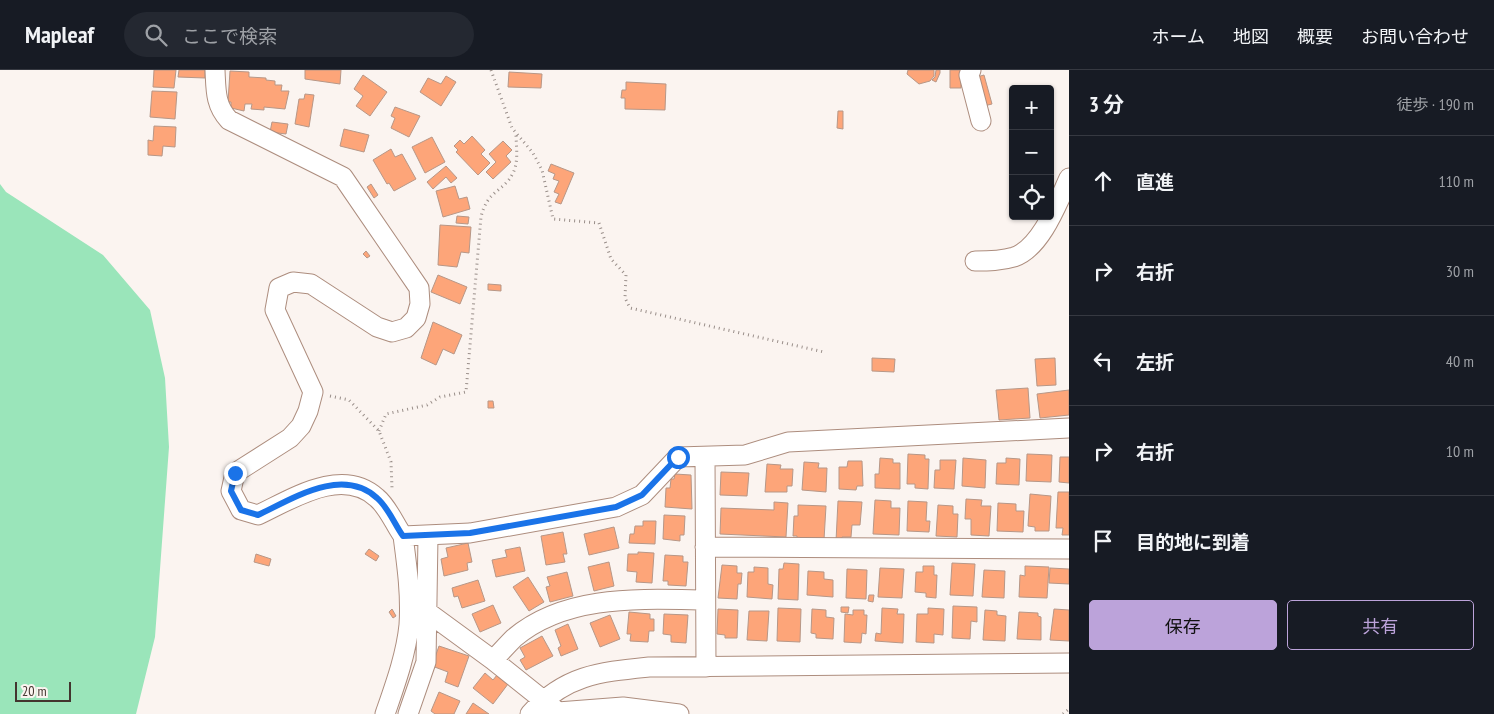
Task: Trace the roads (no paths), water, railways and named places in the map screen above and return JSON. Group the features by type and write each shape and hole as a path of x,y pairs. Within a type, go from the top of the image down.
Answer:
{"street":[{"path":"215,70 216,96 220,110 229,120 343,177 419,288 420,304 416,318 406,328 392,332 377,327 311,284 293,282 280,288 275,310 313,392 308,411 301,426 290,438 235,473 231,491 241,510 258,515 316,487 350,484 377,497 403,536 410,587 408,626 400,669 385,714"},
{"path":"971,70 969,76 981,121"},
{"path":"975,261 1016,257 1031,247 1048,223 1069,178"},
{"path":"403,536 470,533 616,507 642,495 678,457 704,458 745,455 788,442 1069,428"},
{"path":"704,458 706,667"},
{"path":"408,714 426,662 428,536"},
{"path":"705,547 1069,549"},
{"path":"493,660 515,638 547,617 570,608 648,599 705,600"},
{"path":"426,611 493,660 536,707 558,712 623,710 679,714"},
{"path":"536,707 571,682 598,672 649,667 1069,663"}]}
